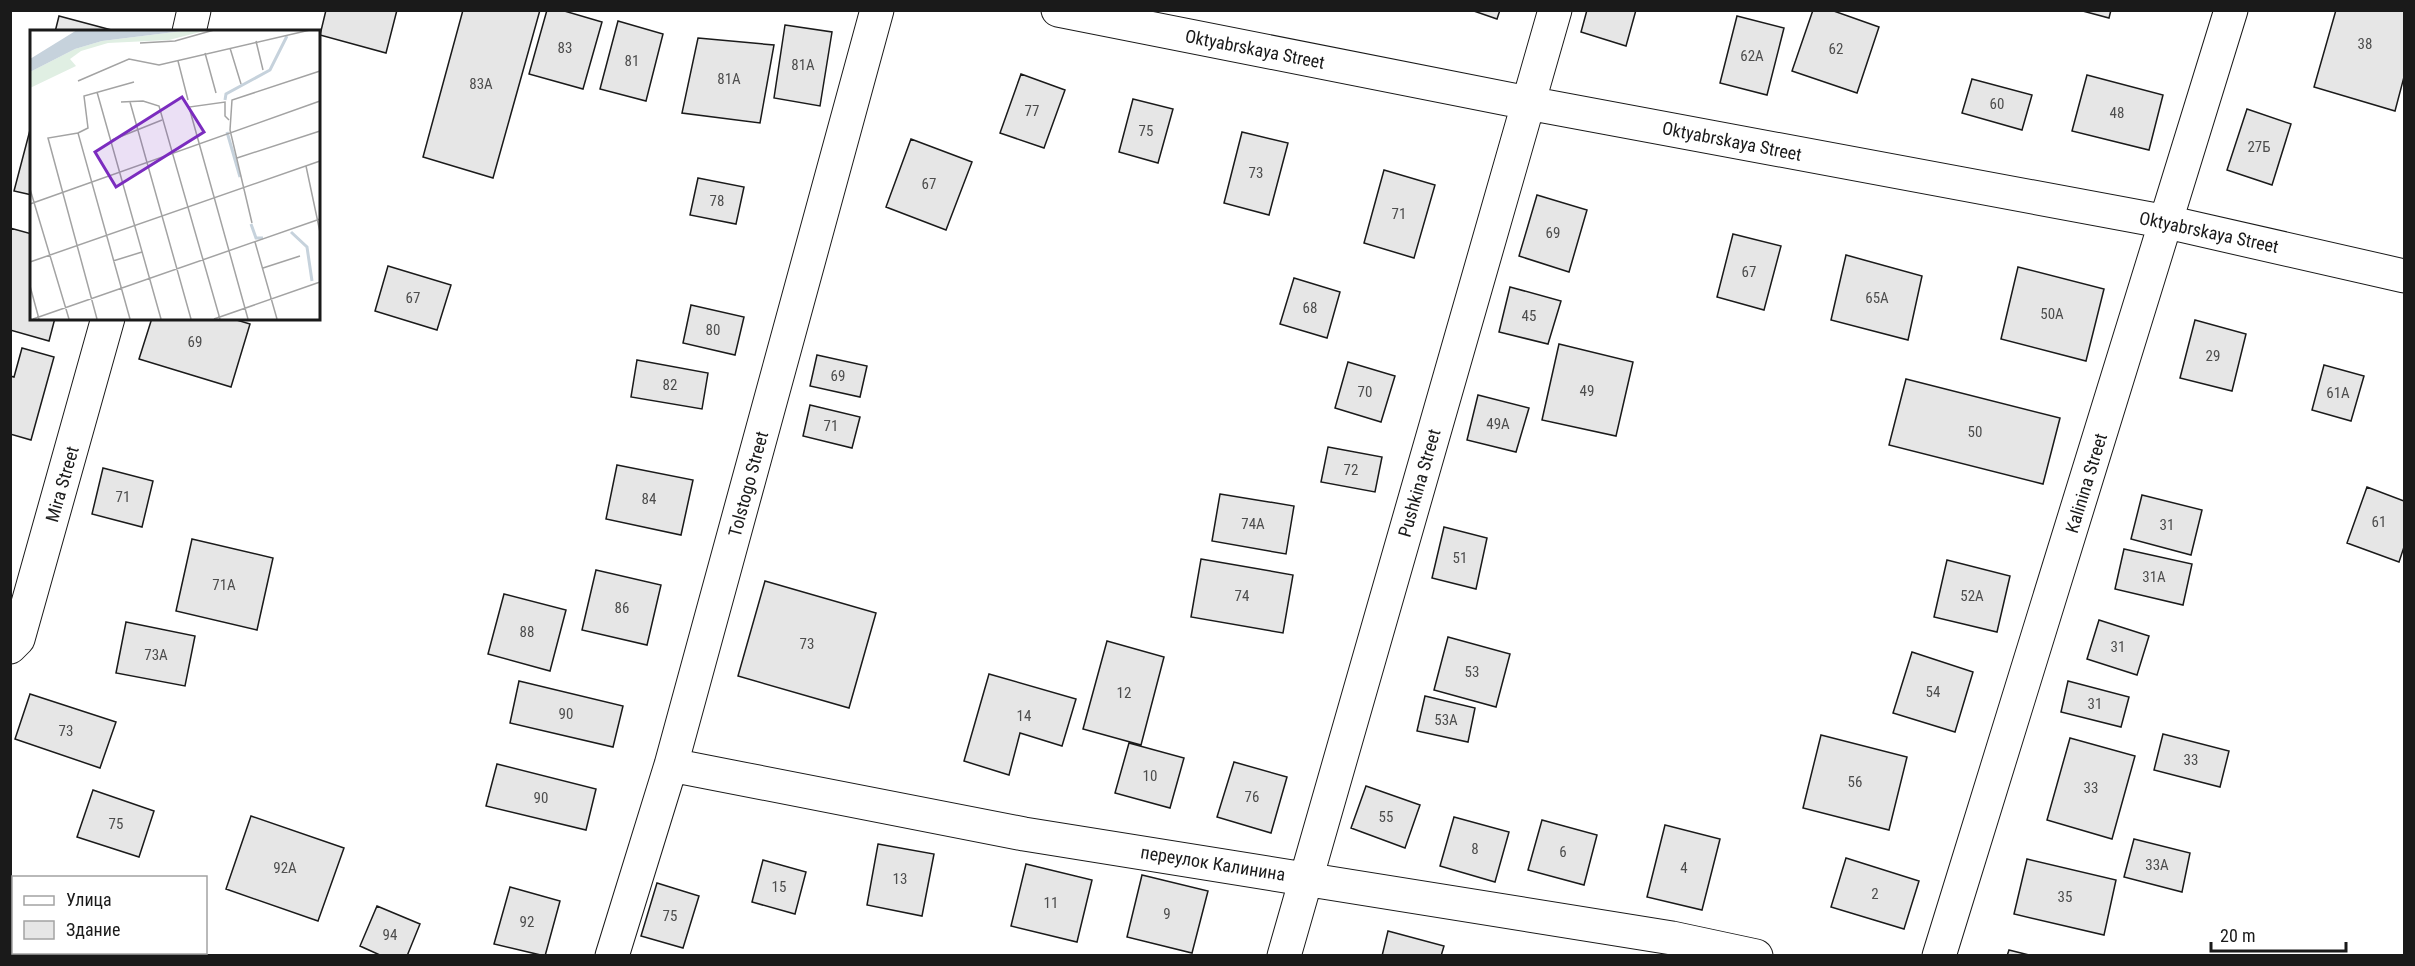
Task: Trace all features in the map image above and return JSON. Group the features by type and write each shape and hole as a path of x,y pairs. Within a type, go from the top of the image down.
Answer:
{"street":[{"path":"189,30 194,10"},
{"name":"Tolstogo Street","path":"612,956 671,765 877,10"},
{"name":"Oktyabrskaya Street","path":"1058,10 1528,103 2167,222 2404,276"},
{"name":"Pushkina Street","path":"1284,956 1555,10"},
{"name":"Kalinina Street","path":"1940,956 2231,10"},
{"name":"Mira Street","path":"10,646 18,639 107,320"},
{"name":"переулок Калинина","path":"671,765 1024,834 1672,938 1756,956"}],"building":[{"path":"326,10 397,10 386,53 320,35"},
{"path":"463,10 540,10 493,178 423,157"},
{"path":"547,10 561,10 602,22 583,89 529,74"},
{"path":"1471,10 1500,10 1497,19"},
{"path":"1587,10 1636,10 1626,46 1581,32"},
{"path":"1813,10 1831,10 1879,27 1857,93 1792,71"},
{"path":"2079,10 2111,10 2109,18"},
{"path":"2336,10 2404,10 2404,77 2395,111 2314,87"},
{"path":"59,16 112,30 56,30"},
{"path":"1737,16 1784,28 1767,95 1720,83"},
{"path":"618,21 663,34 646,101 600,89"},
{"path":"785,25 832,32 820,106 774,98"},
{"path":"698,38 774,45 760,123 682,113"},
{"path":"1021,74 1065,90 1044,148 1000,133"},
{"path":"2087,75 2163,95 2149,150 2072,131"},
{"path":"1972,79 2032,95 2022,130 1962,113"},
{"path":"1133,99 1173,109 1158,163 1119,152"},
{"path":"2247,109 2291,124 2272,185 2227,170"},
{"path":"30,130 30,195 14,191"},
{"path":"1242,132 1288,143 1269,215 1224,203"},
{"path":"911,139 972,162 946,230 886,207"},
{"path":"1384,170 1435,185 1414,258 1364,243"},
{"path":"698,178 744,187 736,224 690,215"},
{"path":"1537,195 1587,210 1569,272 1519,256"},
{"path":"10,228 30,233 30,320 54,320 49,341 10,330"},
{"path":"1733,234 1781,246 1764,310 1717,297"},
{"path":"1846,255 1922,276 1908,340 1831,320"},
{"path":"388,266 451,285 437,330 375,311"},
{"path":"2018,267 2104,289 2086,361 2001,339"},
{"path":"1294,278 1340,292 1327,338 1280,324"},
{"path":"1510,287 1561,301 1548,344 1499,332"},
{"path":"691,305 744,317 735,355 683,343"},
{"path":"151,320 237,320 250,324 231,387 139,359"},
{"path":"2195,320 2246,334 2232,391 2180,378"},
{"path":"1559,344 1633,362 1616,436 1542,420"},
{"path":"22,348 54,357 31,440 10,434 10,376 14,377"},
{"path":"817,355 867,366 860,397 810,386"},
{"path":"637,360 708,373 702,409 631,397"},
{"path":"1348,362 1395,376 1381,422 1335,408"},
{"path":"2324,365 2364,376 2351,421 2312,410"},
{"path":"1906,379 2060,418 2043,484 1889,445"},
{"path":"1478,395 1529,408 1516,452 1467,440"},
{"path":"810,405 860,417 852,448 803,436"},
{"path":"1328,447 1382,457 1375,492 1321,482"},
{"path":"617,465 693,480 681,535 606,519"},
{"path":"103,468 153,481 142,527 92,514"},
{"path":"2367,487 2404,501 2404,547 2399,562 2347,543"},
{"path":"1220,494 1294,506 1286,554 1212,541"},
{"path":"2142,495 2202,510 2191,555 2131,539"},
{"path":"1444,527 1487,538 1476,589 1432,578"},
{"path":"192,539 273,558 257,630 176,611"},
{"path":"2124,549 2192,564 2183,605 2115,589"},
{"path":"1201,559 1293,575 1283,633 1191,617"},
{"path":"1947,560 2010,576 1997,632 1934,617"},
{"path":"596,570 661,585 647,645 582,630"},
{"path":"765,581 876,613 849,708 738,676"},
{"path":"504,594 566,610 550,671 488,654"},
{"path":"2099,620 2149,636 2137,675 2087,659"},
{"path":"126,622 195,636 185,686 116,673"},
{"path":"1448,637 1510,654 1496,707 1434,690"},
{"path":"1107,641 1164,657 1141,745 1083,729"},
{"path":"1912,652 1973,672 1955,732 1893,713"},
{"path":"989,674 1076,699 1062,746 1020,733 1009,775 964,761"},
{"path":"519,681 623,706 613,747 510,723"},
{"path":"2068,681 2129,697 2121,727 2061,712"},
{"path":"30,694 116,722 100,768 15,739"},
{"path":"1425,696 1475,708 1468,742 1417,731"},
{"path":"2163,734 2229,751 2220,787 2154,770"},
{"path":"1821,735 1907,757 1889,830 1803,808"},
{"path":"2070,738 2135,756 2112,839 2047,820"},
{"path":"1129,743 1184,758 1170,808 1115,793"},
{"path":"1234,762 1287,777 1271,833 1217,817"},
{"path":"497,764 596,789 586,830 486,806"},
{"path":"1366,786 1420,805 1405,848 1351,828"},
{"path":"93,790 154,811 139,857 77,837"},
{"path":"251,816 344,848 318,921 226,889"},
{"path":"1454,817 1509,832 1495,882 1440,866"},
{"path":"1542,820 1597,835 1584,885 1528,870"},
{"path":"1665,825 1720,839 1702,910 1647,897"},
{"path":"2134,839 2190,853 2182,892 2124,877"},
{"path":"878,844 934,854 922,916 867,905"},
{"path":"1846,858 1919,881 1904,929 1831,907"},
{"path":"2027,859 2116,880 2104,935 2014,914"},
{"path":"763,860 806,872 795,914 752,902"},
{"path":"1026,864 1092,880 1077,942 1011,926"},
{"path":"1142,875 1208,891 1192,953 1127,937"},
{"path":"657,883 699,896 683,948 641,936"},
{"path":"510,887 560,901 545,956 494,944"},
{"path":"377,906 420,924 407,956 382,956 360,946"},
{"path":"1388,931 1444,946 1441,956 1382,956"},
{"path":"2009,950 2033,956 2007,956"}]}
